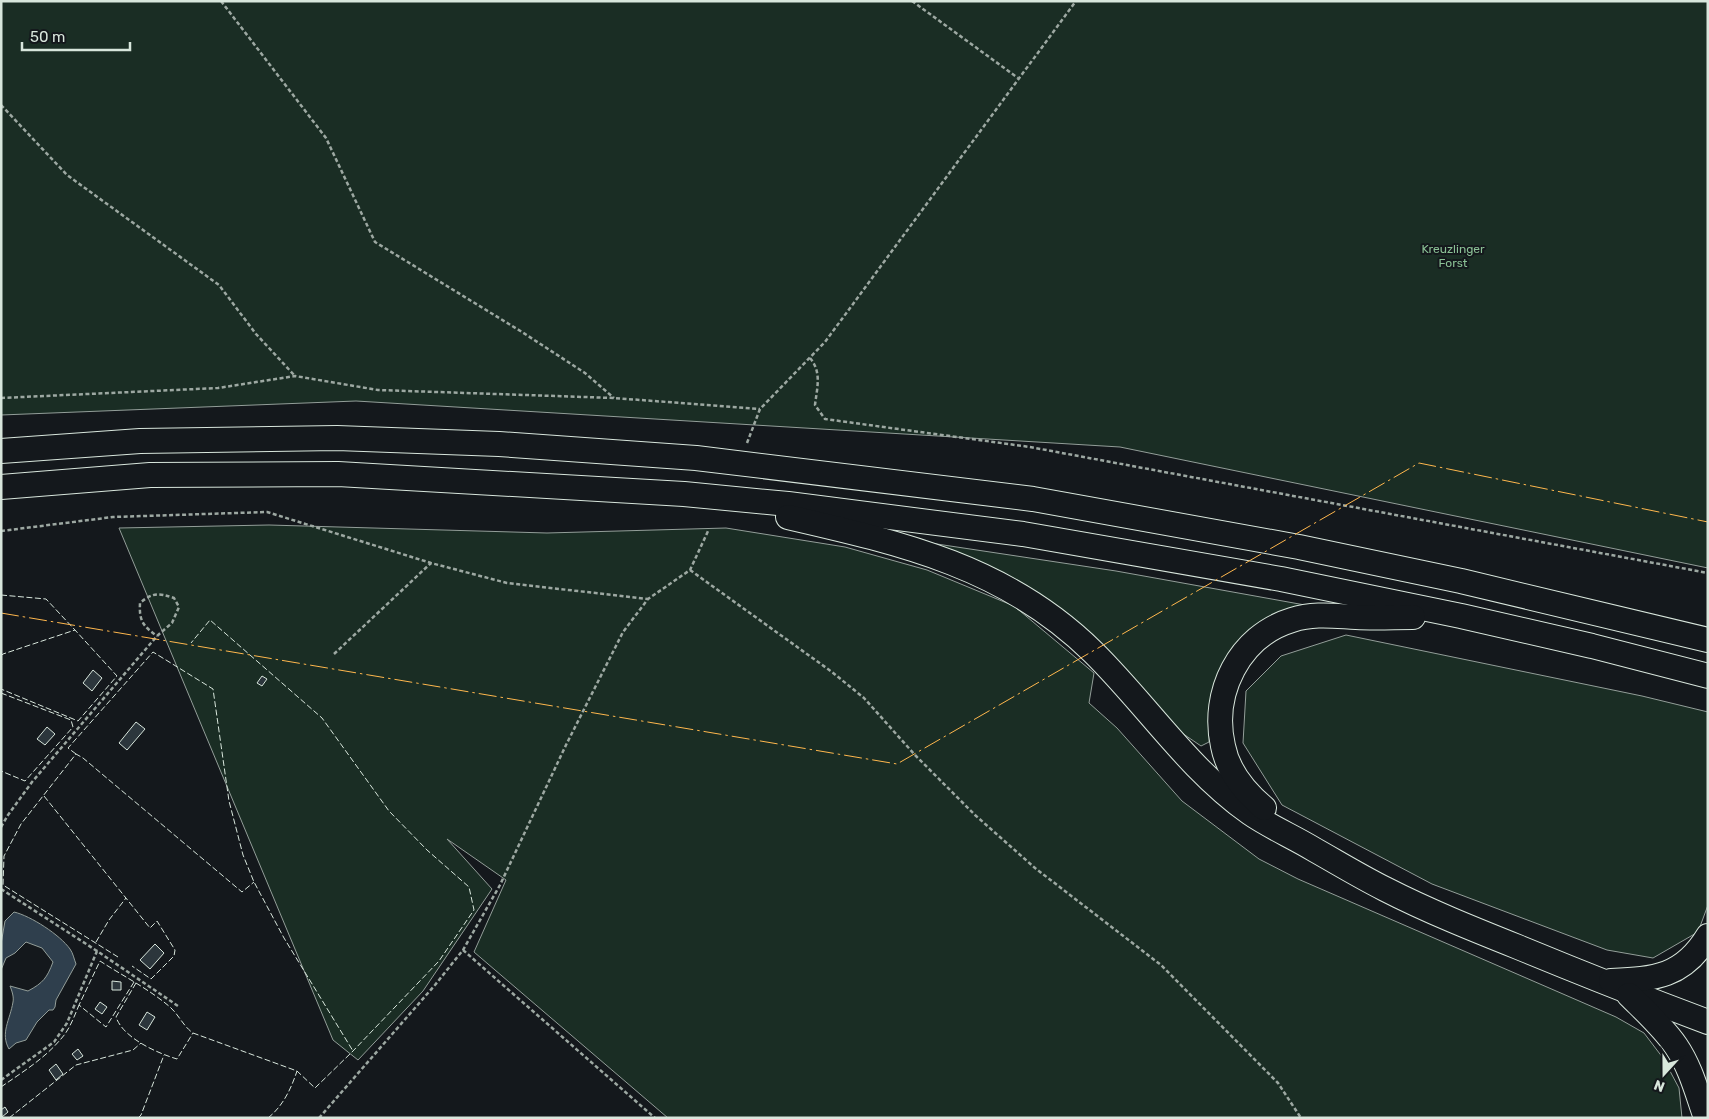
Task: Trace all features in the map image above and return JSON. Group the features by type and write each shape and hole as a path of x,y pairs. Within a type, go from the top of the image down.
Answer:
{"highway":[{"path":"1,451 140,441 337,438 499,444 696,458 1043,500 1356,559 1708,640"},
{"path":"1,487 150,475 338,474 684,494 788,504 1023,534 1282,579 1461,616 1592,646 1708,676"},
{"path":"684,494 830,527 917,550 961,565 998,582 1025,598 1091,649 1120,679 1200,771 1251,814 1376,884 1414,903 1601,981 1708,1022"},
{"path":"1312,848 1250,796 1235,776 1228,762 1223,747 1219,710 1230,674 1239,659 1251,644 1263,634 1292,620 1316,615 1357,617 1461,616"},
{"path":"1601,981 1645,979 1674,970 1696,953 1708,936"},
{"path":"1625,990 1676,1046 1692,1076 1706,1118"}],"path":[{"path":"221,1 326,138 375,242 530,337 584,373 614,398"},
{"path":"912,1 1018,78"},
{"path":"747,443 760,409 825,342 1076,1"},
{"path":"1,106 67,175 219,285 256,334 295,376"},
{"path":"810,358 816,366 818,380 815,405 825,419 1030,447 1708,572"},
{"path":"1,398 218,388 295,376 378,390 614,398 760,409"},
{"path":"1,531 113,517 267,512 507,583 648,599"},
{"path":"319,1118 435,985 463,950 500,885 566,744 623,632 648,599 690,570 709,529"},
{"path":"334,654 431,562"},
{"path":"690,570 832,672 864,698 915,755 975,815 1034,868 1161,965 1278,1083 1301,1118"},
{"path":"1,827 32,782 157,636 172,622 179,607 174,598 161,594 148,596 140,603 139,616 147,628 157,636"},
{"path":"1,888 178,1006"},
{"path":"463,950 655,1118"},
{"path":"1,1080 54,1042 67,1023 97,951"}],"green space":[{"name":"Kreuzlinger Forst","path":"1,1 1708,1 1708,568 1120,447 356,401 1,415"},
{"path":"269,525 547,533 726,528 845,547 927,570 1014,606 1094,673 1089,703 1117,728 1182,801 1259,859 1298,879 1616,1017 1644,1033 1663,1058 1679,1088 1682,1118 668,1118 474,952 506,880 447,839 492,889 423,991 358,1060 333,1040 119,528"},
{"path":"917,541 1116,571 1316,607 1283,613 1210,709 1209,742 1201,746 1179,731 1121,664 1059,609"},
{"path":"1346,635 1642,696 1708,712 1708,905 1698,932 1653,958 1607,950 1432,884 1282,805 1243,743 1246,691 1281,656"}],"water":[{"path":"14,912 37,922 52,932 71,951 76,964 56,1000 53,1010 49,1010 37,1022 26,1040 16,1043 9,1049 5,1037 13,1000 10,986 28,991 44,980 53,962 42,948 26,942 15,953 6,958 1,970 1,944 5,921"}],"building":[{"path":"93,670 102,678 92,691 83,683"},
{"path":"262,676 267,679 262,686 257,683"},
{"path":"136,722 145,729 127,750 119,743"},
{"path":"47,727 55,734 45,745 37,739"},
{"path":"155,944 164,953 150,969 140,960"},
{"path":"112,981 121,982 121,990 112,990"},
{"path":"100,1002 107,1007 102,1014 95,1009"},
{"path":"147,1012 155,1017 147,1030 139,1025"},
{"path":"78,1049 83,1056 77,1060 72,1054"},
{"path":"56,1064 63,1074 56,1080 49,1070"},
{"path":"5,1107 8,1112 2,1117 1,1110"}],"fence":[{"path":"1,595 46,599 75,630"},
{"path":"134,982 106,1027 79,1005 100,961 145,988 162,1000 193,1033 297,1071 315,1088 439,961 474,910 469,887 427,850 389,811 322,718 210,620 191,643"},
{"path":"1,656 75,630 117,676 78,721 1,689"},
{"path":"76,754 68,748 153,652 213,689 229,801 243,855 254,882 284,938 353,1051"},
{"path":"1,693 71,720 73,727 25,781 1,771"},
{"path":"118,957 3,885 4,856 21,824 76,754 242,892 254,882"},
{"path":"44,796 150,928 157,921 175,950 174,956 151,979 132,966"},
{"path":"96,942 109,920 126,898"},
{"path":"136,983 116,1017 126,1032 151,1049 177,1059 193,1033"},
{"path":"1,1087 54,1047 71,1024 79,1005"},
{"path":"9,1118 76,1065 133,1050 141,1043"},
{"path":"138,1118 141,1115 164,1055"},
{"path":"268,1118 286,1097 297,1071"}],"power":[{"path":"1,613 897,764 1419,463 1708,522"}]}
